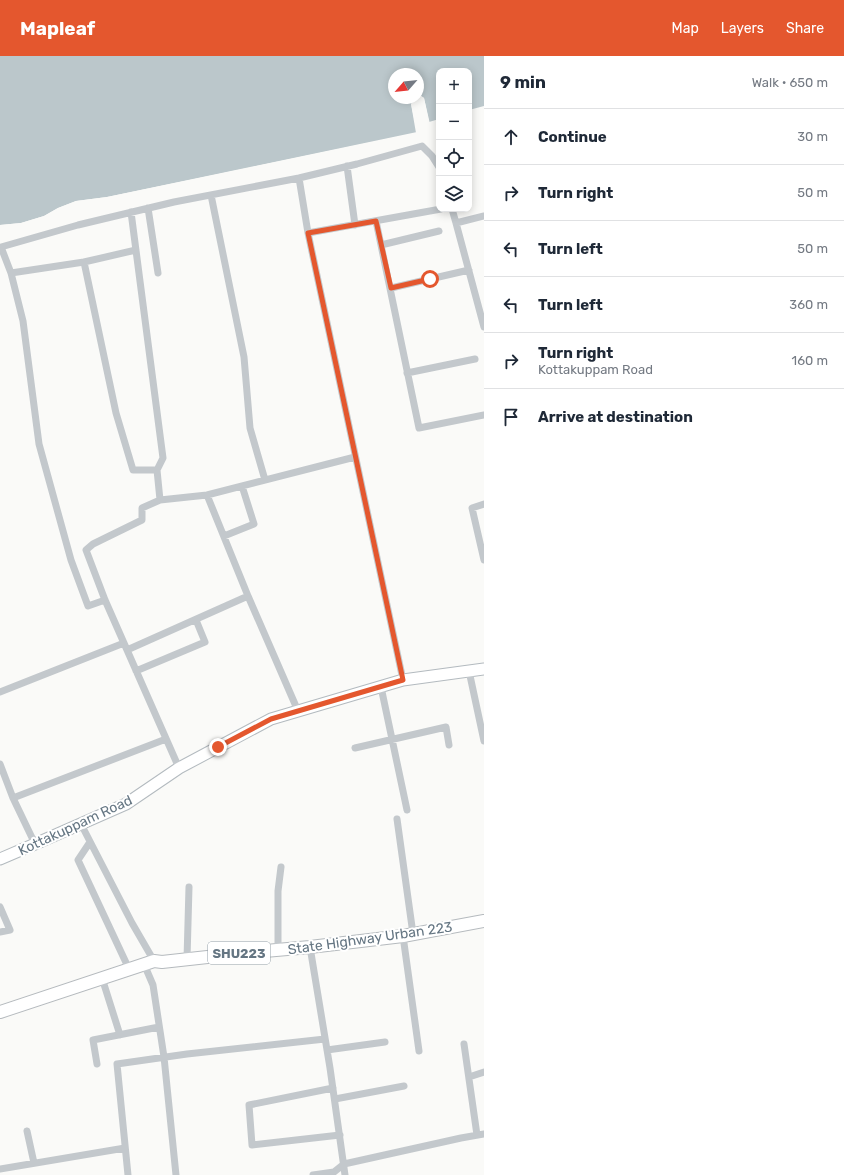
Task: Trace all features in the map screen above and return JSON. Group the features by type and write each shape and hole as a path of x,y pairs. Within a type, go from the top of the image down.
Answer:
{"main road":[{"name":"State Highway Urban 223","path":"0,1012 149,962 162,962 310,947 408,935 484,921"}],"street":[{"path":"105,600 88,606 71,560 38,444 23,321 11,273 1,246 78,224 148,208 299,178 422,146 436,162"},
{"path":"347,166 354,225"},
{"path":"299,178 308,233 403,680"},
{"path":"211,195 244,357 250,428 265,480"},
{"path":"148,208 158,272"},
{"path":"308,233 436,210"},
{"path":"132,212 163,458 157,470 160,500"},
{"path":"453,212 484,327"},
{"path":"456,223 484,216"},
{"path":"376,221 419,428 484,415"},
{"path":"381,245 439,231"},
{"path":"11,273 84,262 136,250"},
{"path":"84,262 116,413 133,470 157,470"},
{"path":"391,288 469,270"},
{"path":"407,373 475,359"},
{"path":"179,768 105,600 86,550 93,544 142,520 142,508 160,500 207,494 355,457"},
{"path":"224,536 254,524 242,486"},
{"path":"207,494 248,596 298,711"},
{"path":"484,504 472,508 484,560"},
{"path":"128,650 248,596"},
{"path":"136,671 205,642 196,620"},
{"path":"0,692 124,643"},
{"name":"Kottakuppam Road","path":"0,858 126,804 179,768 271,719 403,680 484,669"},
{"path":"469,671 484,741"},
{"path":"381,686 407,810"},
{"path":"355,748 446,727 450,745"},
{"path":"13,798 166,739"},
{"path":"0,764 13,798 35,844"},
{"path":"397,819 419,1052"},
{"path":"81,824 132,923 149,962 164,1057 176,1175"},
{"path":"90,842 78,860 129,969"},
{"path":"278,950 278,891 281,868"},
{"path":"187,959 189,887"},
{"path":"0,907 10,930 0,932"},
{"path":"310,947 335,1099 345,1175"},
{"path":"102,978 120,1035"},
{"path":"97,1064 93,1040 159,1026"},
{"path":"128,1175 117,1064 164,1057 325,1039"},
{"path":"327,1050 385,1042"},
{"path":"313,1175 334,1172 344,1164 481,1134 469,1077 464,1044"},
{"path":"469,1077 484,1072"},
{"path":"335,1099 404,1086"},
{"path":"333,1088 249,1105 252,1145 340,1135"},
{"path":"27,1131 34,1163"},
{"path":"0,1169 125,1148"}],"shaded area":[{"path":"0,56 484,56 484,106 472,109 472,68 436,68 436,120 429,122 424,98 424,68 388,68 388,104 411,104 417,132 107,197 76,201 58,208 44,216 21,223 0,225"}],"pier":[{"path":"424,98 430,124 427,122 422,104 424,104"},
{"path":"411,104 414,104 419,132 417,134 107,199 76,203 44,218 21,225 0,227 0,225 21,223 44,216 58,208 76,201 107,197 416,133"}],"route":[{"path":"218,747 271,719 403,680 308,233 376,221 391,288 430,279"}]}
